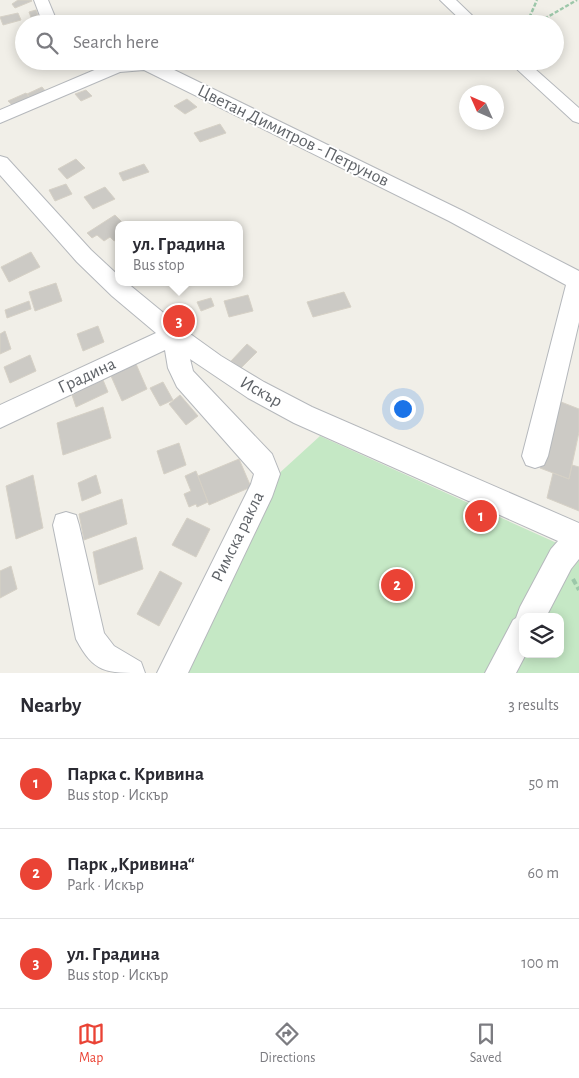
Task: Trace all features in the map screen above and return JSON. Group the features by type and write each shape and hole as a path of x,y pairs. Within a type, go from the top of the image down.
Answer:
{"street":[{"path":"41,0 47,15"},
{"path":"447,0 464,15"},
{"name":"Цветан Димитров - Петрунов","path":"0,117 99,70"},
{"name":"Цветан Димитров - Петрунов","path":"160,70 456,216 578,281 535,456"},
{"path":"526,70 579,117"},
{"name":"Искър","path":"0,163 84,256 115,285"},
{"name":"Искър","path":"116,286 174,335 256,390 303,415 579,537"},
{"name":"Градина","path":"0,417 174,335"},
{"name":"Римска ракла","path":"172,673 263,488 267,474 263,463 185,379 180,368 174,335"},
{"path":"66,525 91,639 103,657 130,673"},
{"path":"532,613 561,559 579,537"},
{"path":"500,673 519,637"}],"path":[{"path":"530,15 537,0"},
{"path":"551,15 577,0"}],"green space":[{"path":"320,436 579,553 579,673 172,673 263,488"}],"building":[{"path":"18,0 32,1 15,8 12,4"},
{"path":"36,10 38,15 30,15 29,12"},
{"path":"18,13 19,15 15,15 15,22 3,25 0,17"},
{"path":"42,87 46,92 31,99 27,94"},
{"path":"86,90 92,96 81,101 75,94"},
{"path":"26,93 31,99 13,106 8,101"},
{"path":"187,99 197,107 185,114 174,106"},
{"path":"220,124 226,133 200,142 194,133"},
{"path":"76,159 85,168 67,179 58,169"},
{"path":"144,164 149,172 123,181 119,173"},
{"path":"66,184 72,194 55,201 49,190"},
{"path":"105,187 115,199 93,209 84,197"},
{"path":"115,215 121,221 115,221 114,241 110,237 104,241 97,235 92,238 87,233"},
{"path":"31,252 40,267 9,282 1,267"},
{"path":"56,283 62,301 35,311 29,292"},
{"path":"344,292 351,307 313,317 307,302"},
{"path":"248,295 253,311 229,317 224,301"},
{"path":"211,298 214,306 201,311 197,302"},
{"path":"29,301 31,309 7,318 5,310"},
{"path":"98,326 104,342 83,351 77,334"},
{"path":"5,331 11,349 0,354 0,334"},
{"path":"247,344 257,352 241,368 231,361"},
{"path":"30,355 36,371 10,383 4,367"},
{"path":"136,364 147,389 122,401 111,376"},
{"path":"103,380 108,392 76,407 72,395"},
{"path":"163,382 173,400 160,406 150,388"},
{"path":"180,395 198,416 186,425 169,404"},
{"path":"556,400 579,409 579,432 569,479 540,468"},
{"path":"103,407 111,438 63,455 57,423"},
{"path":"179,443 186,465 164,474 157,451"},
{"path":"239,459 251,487 209,505 198,476"},
{"path":"572,465 579,467 579,511 547,498 553,473 569,479"},
{"path":"196,471 208,502 197,507 196,504 189,507 184,494 191,491 185,476"},
{"path":"33,475 43,528 16,539 6,486"},
{"path":"96,475 101,493 82,501 78,483"},
{"path":"122,499 127,524 84,540 79,514"},
{"path":"187,518 210,529 196,557 172,545"},
{"path":"136,537 143,569 99,585 93,552"},
{"path":"11,566 17,589 0,598 0,571"},
{"path":"160,571 182,583 159,626 137,614"}],"place":[{"name":"ул. Градина","path":"179,321"},
{"name":"Парка с. Кривина","path":"481,516"},
{"name":"Парк „Кривина“","path":"397,585"}]}
